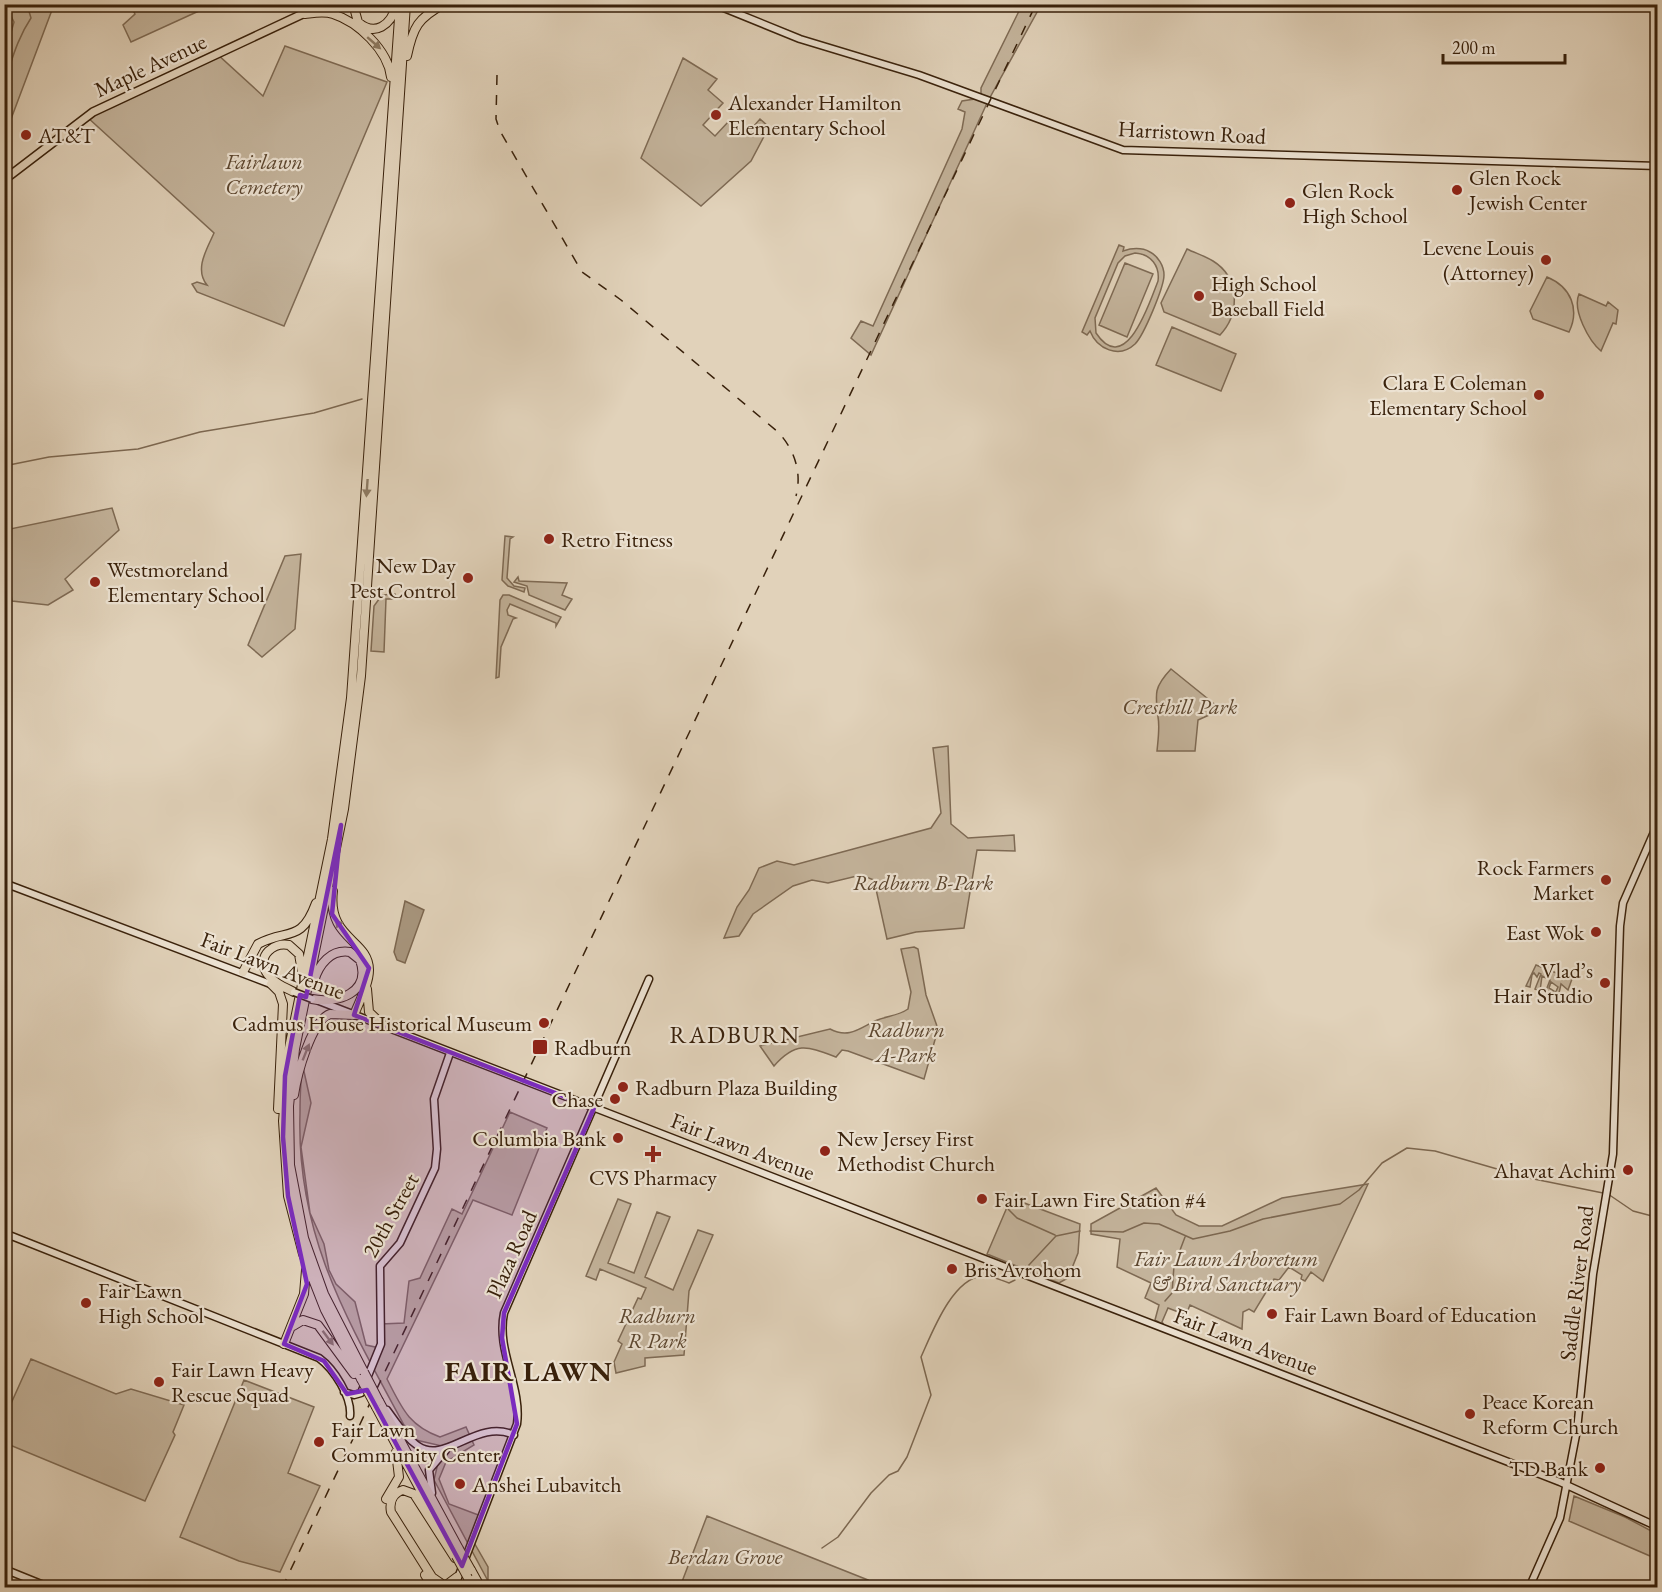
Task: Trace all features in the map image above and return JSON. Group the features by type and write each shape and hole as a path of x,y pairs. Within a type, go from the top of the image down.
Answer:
{"highway":[{"path":"353,4 358,22 366,28 375,29 388,23 398,4"},
{"path":"298,1019 344,763 353,676 391,136 398,4"},
{"path":"386,1028 372,1016 367,1006 369,974 366,957 337,924 332,914 364,633 406,4"},
{"path":"400,102 413,32 425,15 444,4"},
{"path":"304,14 335,15 384,52 391,77 391,136"},
{"path":"298,1019 341,825"},
{"path":"243,972 258,944 294,934 307,922 315,906 328,862"},
{"path":"284,1344 306,1284 288,1196 286,1151 302,974 301,959 294,947 284,944 276,945 266,954 264,967 273,980 294,992"},
{"path":"298,1019 315,976 323,963 342,951 350,952 357,957 362,973 354,992 334,1002 312,999"},
{"path":"286,1151 298,1076 319,1023 330,1014 354,1015 369,974"},
{"path":"271,984 279,992 283,1004 278,1083 286,1151 297,1209 312,1264 362,1378 363,1391 378,1404 393,1439 457,1554"},
{"path":"298,1240 318,1296 434,1503 457,1554"},
{"path":"289,1333 300,1321 315,1323 362,1378"},
{"path":"393,1439 400,1472 398,1482 387,1498 386,1513 433,1587"},
{"path":"457,1577 445,1586 438,1584 432,1577 391,1512 390,1503 396,1493 403,1490 414,1494 481,1587"},
{"path":"470,1574 473,1587"}],"main road":[{"name":"Maple Avenue","path":"4,180 93,112 324,4"}],"street":[{"name":"Harristown Road","path":"714,4 800,39 919,75 1123,150 1658,166"},
{"name":"Saddle River Road","path":"1528,1587 1557,1527 1568,1485 1593,1274 1613,1154 1620,926 1623,903 1658,823"},
{"name":"Fair Lawn Avenue","path":"4,883 243,972 831,1198 1046,1285 1568,1485 1658,1527"},
{"name":"Plaza Road","path":"454,1587 514,1435 518,1408 503,1344 504,1313 649,979"},
{"name":"20th Street","path":"363,1391 381,1344 380,1266 400,1243 435,1168 434,1099 450,1053"},
{"path":"4,1233 324,1361 344,1392 349,1403 350,1416"},
{"path":"344,1392 350,1395 363,1391"},
{"path":"378,1404 417,1446 434,1451 451,1446 471,1435 495,1430 514,1435"},
{"path":"434,1503 428,1479 429,1470 451,1446"},
{"path":"4,1569 51,1587"}],"highlighted area":[{"path":"341,825 332,914 369,968 354,1015 594,1108 504,1313 502,1338 517,1424 462,1566 367,1390 347,1394 324,1361 284,1344 307,1284 288,1196 283,1137 285,1076 300,995 306,997"}],"green space":[{"path":"5,4 57,5 52,10 5,135 5,53 14,22"},
{"path":"130,5 212,5 131,42 123,25 135,14"},
{"path":"1022,5 1041,5 988,101 871,355 851,338 861,321 873,326 962,129 965,112 958,109 962,101 981,98 981,88"},
{"name":"Fairlawn Cemetery","path":"285,46 387,82 284,326 197,292 192,284 197,282 207,285 203,279 202,266 205,252 214,233 86,116 217,54 263,96"},
{"path":"683,58 717,79 708,90 723,103 703,125 715,136 729,121 746,135 760,119 769,127 751,161 701,206 641,158"},
{"path":"1119,245 1124,247 1123,251 1147,250 1156,256 1163,268 1163,281 1148,321 1135,344 1122,351 1109,350 1098,343 1090,331 1087,335 1082,332","holes":["1141,254 1150,258 1156,266 1158,281 1143,318 1127,342 1117,347 1107,345 1096,333 1095,318 1118,263 1125,256"]},
{"name":"High School Baseball Field","path":"1187,249 1210,259 1222,268 1232,286 1234,306 1227,326 1220,335 1164,312 1161,303"},
{"path":"1125,263 1153,274 1127,337 1099,325"},
{"path":"1547,277 1562,287 1571,300 1574,315 1569,332 1533,319 1530,311"},
{"path":"1579,294 1606,306 1608,302 1618,310 1616,324 1613,323 1601,351 1583,325 1577,301"},
{"path":"1172,327 1236,354 1221,391 1156,365"},
{"path":"112,508 119,530 65,579 73,590 48,605 12,601 5,559 5,530"},
{"path":"505,536 513,537 510,539 507,578 514,586 525,588 524,592 508,586 502,580"},
{"path":"301,554 295,629 262,657 248,645 285,556"},
{"path":"518,577 519,581 567,583 562,595 572,599 565,610 529,595 527,586 514,582"},
{"path":"395,594 397,599 386,599 384,652 371,651 374,606 382,595"},
{"path":"503,595 509,595 561,617 556,626 556,623 510,604 507,610 508,615 516,618 513,619 501,647 499,677 496,678 500,600"},
{"name":"Cresthill Park","path":"1171,669 1218,707 1209,715 1198,720 1195,751 1157,751 1159,725 1157,691 1161,681"},
{"name":"Radburn B-Park","path":"948,746 951,824 968,838 1014,835 1015,851 977,850 964,928 916,932 887,939 874,880 861,875 828,883 812,880 793,886 753,914 739,936 724,938 737,907 749,890 759,868 777,861 794,865 931,828 941,813 933,748"},
{"name":"Radburn A-Park","path":"914,947 918,949 926,995 938,1029 924,1079 842,1050 836,1057 809,1048 796,1049 789,1052 774,1066 760,1046 830,1029 849,1033 908,1009 911,992 901,949"},
{"path":"1536,965 1572,979 1568,990 1561,984 1558,998 1554,996 1558,987 1551,982 1549,988 1554,991 1553,996 1545,993 1550,980 1542,976 1540,991 1535,989 1541,974 1539,973 1537,977 1534,973 1532,975 1530,987 1526,986"},
{"path":"303,1067 311,1103 301,1147 310,1212 301,1157 300,1096"},
{"path":"510,1112 547,1128 512,1215 473,1200 387,1379 402,1407 420,1427 440,1437 466,1427 474,1445 446,1462 439,1479 449,1504 481,1516 472,1539 488,1567 488,1581 434,1480 442,1446 416,1440 404,1425 345,1313 316,1238 310,1214 324,1244 329,1270 336,1284 355,1302 366,1345 380,1348 381,1324 404,1323 409,1281 420,1278 452,1209 462,1214"},
{"name":"Fair Lawn Arboretum & Bird Sanctuary","path":"1368,1184 1323,1281 1311,1272 1305,1281 1301,1279 1302,1275 1289,1267 1279,1280 1274,1279 1254,1312 1249,1309 1243,1312 1242,1329 1190,1305 1186,1315 1168,1308 1162,1322 1164,1325 1155,1320 1159,1305 1145,1298 1151,1283 1117,1267 1120,1239 1091,1234 1091,1224 1156,1188 1176,1215 1199,1226 1222,1226 1282,1198"},
{"name":"Fair Lawn Arboretum & Bird Sanctuary","path":"1011,1198 1080,1224 1078,1253 1068,1278 1059,1283 987,1254"},
{"name":"Radburn R Park","path":"618,1199 631,1204 608,1263 634,1273 657,1212 670,1217 645,1277 673,1290 698,1230 713,1235 689,1291 684,1355 645,1358 645,1366 616,1373 614,1362 622,1344 618,1341 638,1298 641,1299 646,1288 600,1269 596,1280 586,1276"},
{"path":"31,1359 116,1394 131,1389 184,1405 173,1432 175,1435 145,1501 5,1443 5,1417"},
{"path":"244,1380 314,1407 288,1473 320,1486 280,1572 239,1561 180,1537"},
{"path":"1574,1496 1625,1517 1657,1534 1657,1559 1569,1521"},
{"name":"Berdan Grove","path":"707,1516 868,1580 865,1587 680,1587"}],"shaded area":[{"path":"405,901 424,910 405,963 397,960 394,952"}],"waterway":[{"path":"4,83 18,42 31,18 28,8 31,4"},
{"path":"4,466 49,457 138,449 200,432 314,413 362,399"},
{"path":"1090,1231 1123,1232 1144,1223 1159,1224 1193,1239 1230,1231 1263,1219 1340,1204 1359,1190 1382,1163 1407,1148 1435,1151 1504,1171"},
{"path":"1517,1173 1529,1178 1603,1193"},
{"path":"1608,1194 1633,1211 1652,1216"},
{"path":"1011,1200 1008,1209 1017,1218 1055,1235"},
{"path":"1028,1266 1056,1236 1080,1231"},
{"path":"1165,1301 1172,1293 1174,1266 1185,1237"},
{"path":"822,1548 838,1537 871,1493 889,1475 898,1471 907,1457 931,1395 921,1357 937,1322 952,1297 971,1279 982,1276 1009,1283 1015,1280"}],"railway":[{"path":"282,1588 1036,4"},
{"path":"497,75 496,119 500,131 582,272 621,300 778,432 789,446 796,462 798,479 796,496"}],"place":[{"name":"Alexander Hamilton Elementary School","path":"716,115"},
{"name":"AT&T","path":"26,135"},
{"name":"Glen Rock Jewish Center","path":"1457,190"},
{"name":"Glen Rock High School","path":"1290,203"},
{"name":"Levene Louis (Attorney)","path":"1546,260"},
{"name":"High School Baseball Field","path":"1199,296"},
{"name":"Clara E Coleman Elementary School","path":"1539,395"},
{"name":"Retro Fitness","path":"549,539"},
{"name":"New Day Pest Control","path":"468,578"},
{"name":"Westmoreland Elementary School","path":"95,582"},
{"name":"Rock Farmers Market","path":"1606,880"},
{"name":"East Wok","path":"1596,932"},
{"name":"Vlad’s Hair Studio","path":"1605,983"},
{"name":"Cadmus House Historical Museum","path":"544,1023"},
{"name":"Radburn","path":"540,1047"},
{"name":"Radburn Plaza Building","path":"623,1087"},
{"name":"Chase","path":"615,1099"},
{"name":"Columbia Bank","path":"618,1138"},
{"name":"New Jersey First Methodist Church","path":"825,1151"},
{"name":"CVS Pharmacy","path":"653,1154"},
{"name":"Ahavat Achim","path":"1628,1170"},
{"name":"Fair Lawn Fire Station #4","path":"982,1199"},
{"name":"Bris Avrohom","path":"952,1269"},
{"name":"Fair Lawn High School","path":"86,1303"},
{"name":"Fair Lawn Board of Education","path":"1272,1314"},
{"name":"Fair Lawn Heavy Rescue Squad","path":"159,1382"},
{"name":"Peace Korean Reform Church","path":"1470,1414"},
{"name":"Fair Lawn Community Center","path":"319,1442"},
{"name":"TD Bank","path":"1600,1468"},
{"name":"Anshei Lubavitch","path":"460,1484"}],"district":[{"name":"RADBURN","path":"735,1035"},
{"name":"FAIR LAWN","path":"529,1371"}]}
